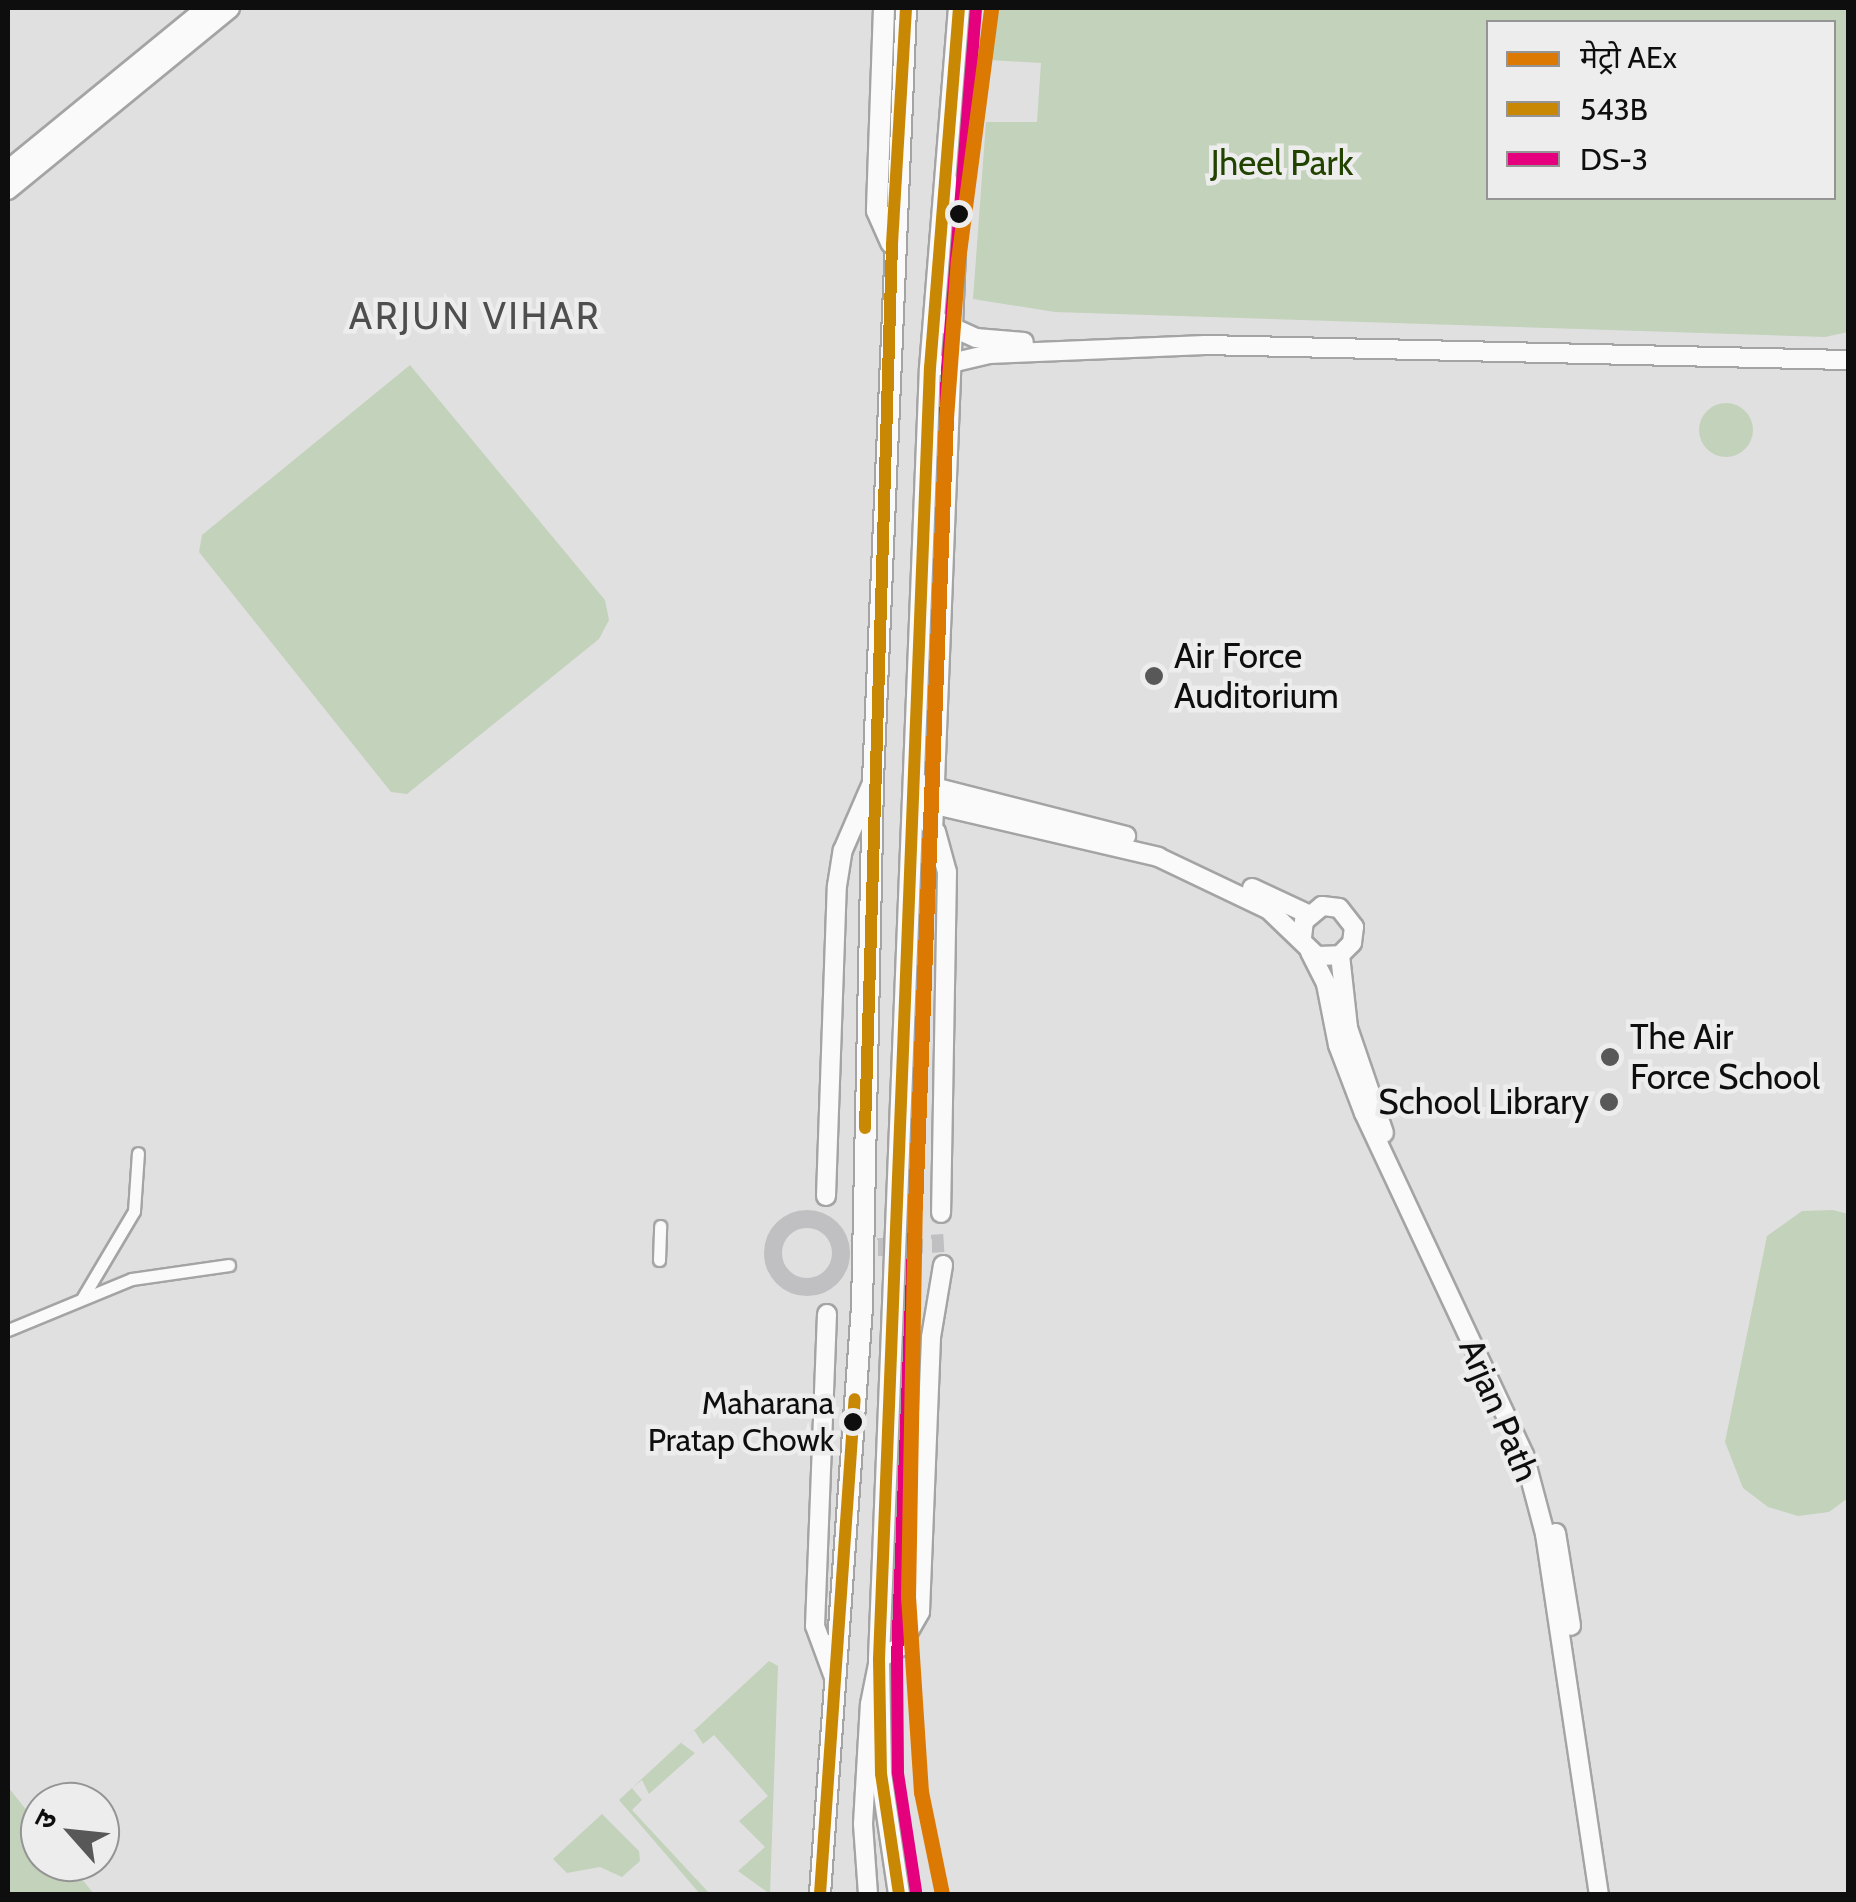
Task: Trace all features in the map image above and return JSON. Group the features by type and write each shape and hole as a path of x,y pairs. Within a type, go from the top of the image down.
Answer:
{"highway":[{"path":"884,8 877,211 892,244"},
{"path":"820,1894 862,1306 873,780 892,244 906,8"},
{"path":"896,1881 881,1774 879,1660 914,796 944,324 946,166 958,8"}],"main road":[{"path":"8,170 206,8"},
{"path":"8,190 230,8"},
{"path":"944,324 989,347 1361,346 1848,360"},
{"path":"941,365 989,347 1356,339 1848,352"},
{"path":"826,1196 837,886 843,850 873,780"},
{"path":"914,796 936,832 948,890 941,1213"},
{"name":"Arjan Path","path":"914,796 938,796 1155,845 1308,914"},
{"name":"Arjan Path","path":"938,796 1158,857 1256,902 1306,945 1326,984 1338,1045 1364,1113 1524,1456 1545,1534 1599,1894"},
{"path":"1331,906 1351,919 1352,943 1340,955 1324,958 1306,945 1308,914 1331,906"},
{"name":"Arjan Path","path":"1340,955 1348,1028 1388,1144 1547,1498 1610,1894"},
{"path":"868,1894 867,1733 879,1660 900,1647 920,1612 931,1337 943,1265"},
{"path":"826,1314 815,1626 835,1680"}],"street":[{"path":"936,832 941,365"},
{"path":"83,1297 134,1211 138,1154"},
{"path":"659,1260 660,1226"},
{"path":"8,1330 132,1279 229,1265"}],"green space":[{"name":"Jheel Park","path":"997,8 1848,8 1848,332 1825,337 1055,312 973,299 986,122 1037,122 1041,63 990,60"},
{"path":"410,365 605,600 609,620 599,639 407,794 391,792 199,552 202,535"},
{"path":"1726,403 1745,411 1753,430 1745,449 1726,457 1707,449 1699,430 1707,411"},
{"path":"1833,1210 1848,1214 1848,1498 1829,1512 1798,1516 1768,1507 1743,1488 1725,1442 1767,1236 1802,1211"},
{"path":"769,1661 778,1666 770,1894 738,1871 765,1847 739,1821 768,1796 714,1735 703,1744 694,1730"},
{"path":"687,1737 681,1743 695,1753 649,1794 642,1780 632,1788 642,1800 632,1810 710,1894 700,1894 619,1800"},
{"path":"8,1787 20,1802 20,1882 84,1882 94,1894 8,1894"},
{"path":"602,1814 639,1851 640,1861 622,1877 600,1867 567,1873 553,1859"}],"tunnel":[{"path":"807,1219 831,1229 841,1253 831,1277 807,1287 783,1277 773,1253 783,1229 807,1219"},
{"path":"851,1249 944,1243"}],"metro line":[{"name":"AEx","path":"942,1894 921,1792 908,1597 915,1207 946,418 958,260 991,8"}],"transit line":[{"name":"543B","path":"865,1128 892,244 906,8"},
{"name":"543B","path":"899,1894 881,1774 879,1659 930,368 959,8"},
{"name":"DS-3","path":"916,1891 898,1773 897,1659 947,369 976,9"},
{"name":"543B","path":"820,1894 855,1399"}],"place":[{"name":"Air Force Auditorium","path":"1154,676"},
{"name":"The Air Force School","path":"1610,1057"},
{"name":"School Library","path":"1609,1102"},
{"name":"Maharana Pratap Chowk","path":"853,1422"}],"district":[{"name":"ARJUN VIHAR","path":"475,316"}]}
